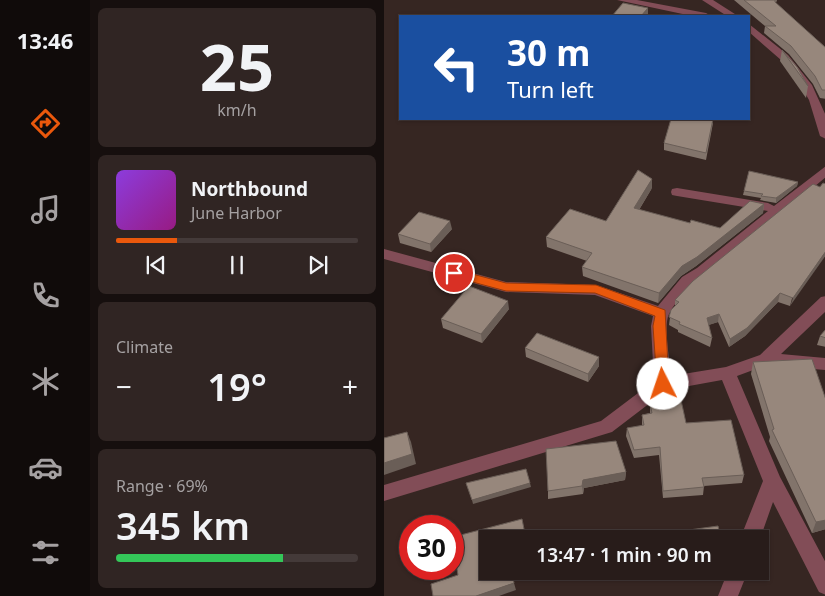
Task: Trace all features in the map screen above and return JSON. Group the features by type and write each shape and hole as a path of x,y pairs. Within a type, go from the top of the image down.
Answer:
{"street":[{"path":"622,0 701,15"},
{"path":"708,0 731,15"},
{"path":"750,28 783,55 799,73 812,95 825,136"},
{"path":"663,384 658,326 661,314 687,281 702,272 825,170"},
{"path":"678,192 777,209"},
{"path":"384,254 506,287 596,290 661,314"},
{"path":"766,359 825,301"},
{"path":"384,493 606,426 663,384 727,373 766,359 825,364"},
{"path":"727,373 772,482 825,585"},
{"path":"753,530 772,482"},
{"path":"728,596 734,580"}],"building":[{"path":"744,0 775,0 826,48 826,90 822,90 815,76 791,46 765,26 776,26"},
{"path":"623,3 648,8 642,15 613,15"},
{"path":"782,50 797,67 808,86"},
{"path":"671,120 713,120 706,153 664,143"},
{"path":"638,170 652,179 634,208 690,223 691,220 720,228 750,201 764,204 697,257 682,266 659,293 582,267 592,253 546,237 570,209 606,221"},
{"path":"749,171 798,182 776,198 761,196 763,194 744,191"},
{"path":"823,183 826,184 826,251 793,298 780,293 747,328 730,339 719,314 707,318 712,338 679,324 680,322 669,317 671,310 679,302 675,300 693,281 813,184 820,187"},
{"path":"419,212 450,221 430,244 398,234"},
{"path":"469,286 508,301 481,334 441,319"},
{"path":"826,329 826,338 820,336"},
{"path":"537,333 599,357 588,374 525,348"},
{"path":"812,359 826,400 826,520 816,522 772,430 774,429 753,362"},
{"path":"681,400 686,423 731,420 744,475 702,478 704,487 663,491 660,447 634,450 627,428 644,425 642,415 652,413 650,404"},
{"path":"407,432 412,454 384,463 384,438"},
{"path":"616,441 626,472 583,480 582,486 548,491 546,449"},
{"path":"526,469 530,483 472,500 466,483"},
{"path":"522,519 524,530 480,530"},
{"path":"718,526 719,530 689,530"},
{"path":"479,530 479,580 513,580 514,583 476,596 433,596 431,584 443,580 464,580 464,534"}],"route":[{"path":"454,273 506,287 596,290 661,314 658,326 663,384"}]}
